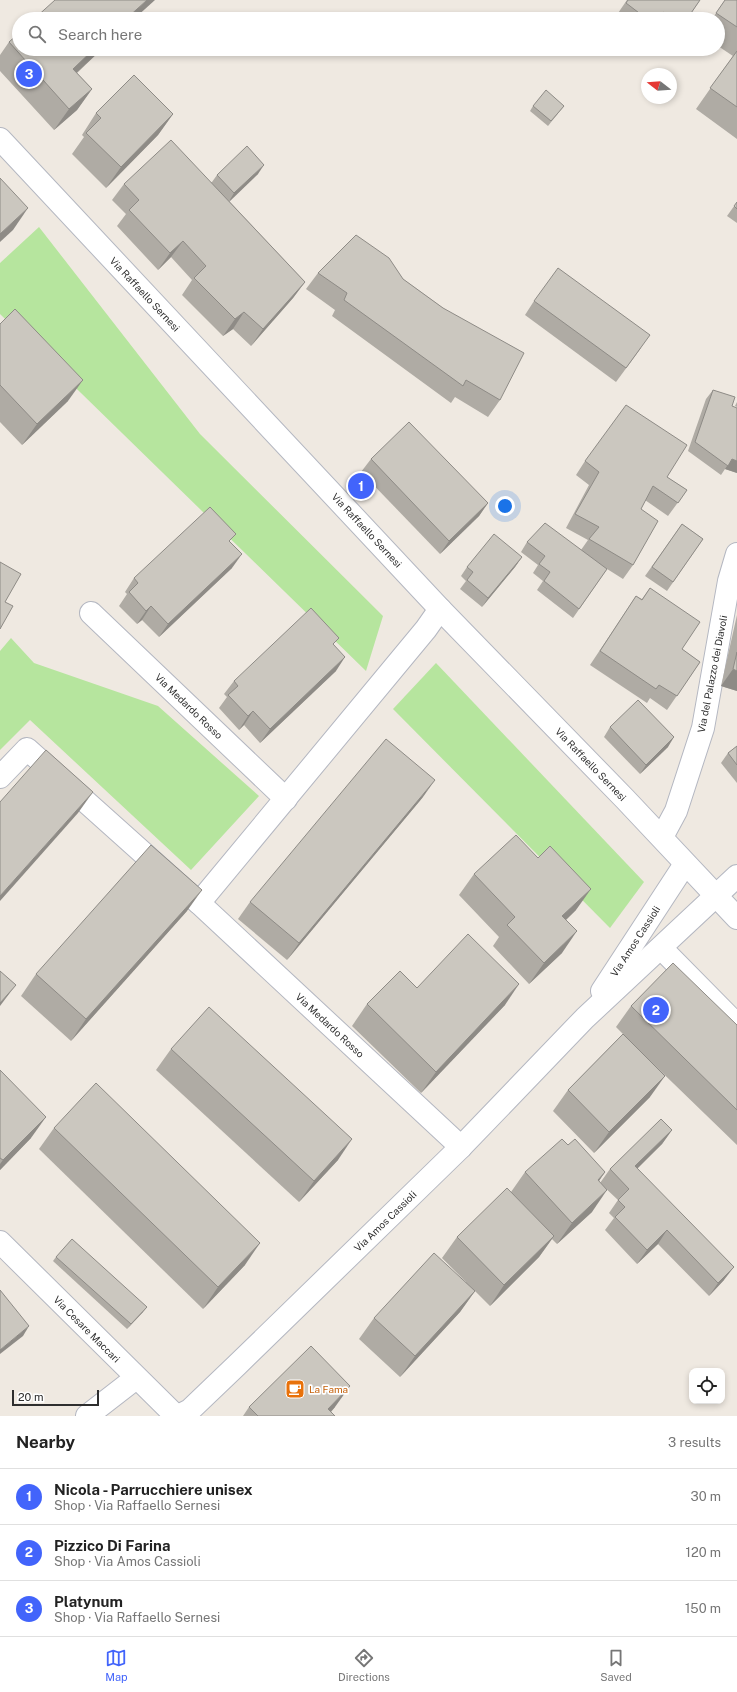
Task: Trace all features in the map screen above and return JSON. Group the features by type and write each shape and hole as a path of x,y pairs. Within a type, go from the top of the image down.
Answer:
{"street":[{"name":"Via Raffaello Sernesi","path":"0,139 440,609 662,837 685,864 737,918"},
{"name":"Via del Palazzo dei Diavoli","path":"662,837 676,811 703,728 729,581 737,554"},
{"path":"199,902 426,629 440,609"},
{"name":"Via Medardo Rosso","path":"91,613 286,799"},
{"name":"Via Medardo Rosso","path":"0,777 27,749 199,902 461,1147"},
{"name":"Via Amos Cassioli","path":"585,1018 685,864"},
{"name":"Via Amos Cassioli","path":"177,1416 190,1410 461,1147 585,1018 737,876"},
{"path":"661,948 737,1025"},
{"name":"Via Cesare Maccari","path":"0,1242 136,1378 177,1416"},
{"path":"87,1416 136,1378"}],"green space":[{"path":"39,227 200,434 383,616 366,671 0,314 0,263"},
{"path":"11,638 34,663 158,706 259,796 191,870 30,720 0,750 0,651"},
{"path":"436,663 644,882 610,928 393,709"}],"building":[{"path":"55,0 147,0 134,12 42,12"},
{"path":"628,0 700,0 692,12 638,12 626,3"},
{"path":"725,0 737,0 737,27 725,19 725,12 717,12"},
{"path":"737,51 737,107 710,88"},
{"path":"22,56 87,56 73,69 92,89 69,109"},
{"path":"134,75 173,114 121,167 86,133 101,118 96,113"},
{"path":"546,90 564,106 551,121 533,106"},
{"path":"171,140 305,282 263,329 244,312 235,319 194,278 206,266 183,241 170,253 129,210 139,200 124,184"},
{"path":"247,146 264,165 234,193 217,175"},
{"path":"0,178 28,208 0,234"},
{"path":"737,202 737,209 734,206"},
{"path":"356,235 389,258 403,279 443,308 524,353 500,400 466,380 463,386 344,300 347,293 318,273"},
{"path":"558,268 650,335 626,368 534,301"},
{"path":"15,309 83,380 37,424 0,385 0,324"},
{"path":"713,390 735,397 732,406 737,408 737,461 732,459 728,466 695,442"},
{"path":"626,405 687,445 667,477 687,490 678,503 653,486 641,509 658,521 633,565 589,539 599,527 575,514 599,472 585,461"},
{"path":"409,422 488,503 449,541 371,459"},
{"path":"210,507 236,534 229,541 242,554 168,624 151,606 146,611 129,592 138,583 134,578"},
{"path":"545,523 607,569 579,609 544,581 550,572 539,564 545,556 527,542"},
{"path":"682,524 703,539 673,582 652,567"},
{"path":"494,534 522,557 488,598 467,580 473,572 467,567"},
{"path":"0,562 21,574 5,602 13,606 0,629"},
{"path":"650,588 700,622 682,649 700,662 677,696 659,685 656,689 600,651 636,596 642,600"},
{"path":"311,608 339,638 333,644 345,657 270,729 253,711 248,716 228,695 238,686 234,681"},
{"path":"737,652 737,671 733,669"},
{"path":"638,700 674,737 646,765 610,727"},
{"path":"386,739 435,780 299,943 250,902"},
{"path":"737,746 737,765 728,753"},
{"path":"46,750 93,792 0,896 0,802"},
{"path":"516,835 538,858 550,846 591,889 562,916 577,931 544,963 507,925 515,917 474,874"},
{"path":"151,845 202,890 86,1019 36,974"},
{"path":"468,934 519,984 436,1072 367,1004 400,971 417,988"},
{"path":"673,963 737,1025 737,1110 631,1006"},
{"path":"0,971 16,985 0,1003"},
{"path":"209,1007 352,1139 314,1181 171,1049"},
{"path":"623,1034 665,1076 609,1132 568,1090"},
{"path":"0,1070 46,1117 3,1160 0,1158"},
{"path":"96,1083 260,1243 218,1287 54,1128"},
{"path":"661,1119 672,1130 635,1166 734,1267 718,1283 667,1230 647,1250 615,1217 625,1207 618,1200 629,1189 610,1169"},
{"path":"562,1139 568,1145 575,1139 605,1172 598,1180 607,1190 572,1223 525,1172"},
{"path":"507,1188 554,1236 504,1285 457,1237"},
{"path":"72,1239 147,1307 131,1324 56,1257"},
{"path":"434,1253 475,1291 415,1356 374,1318"},
{"path":"0,1290 29,1326 0,1350"},
{"path":"311,1346 350,1386 328,1409 335,1416 258,1416 249,1407"}],"place":[{"name":"Platynum","path":"29,74"},
{"name":"Nicola - Parrucchiere unisex","path":"361,486"},
{"name":"Pizzico Di Farina","path":"656,1010"},
{"name":"La Fama","path":"295,1389"}]}
